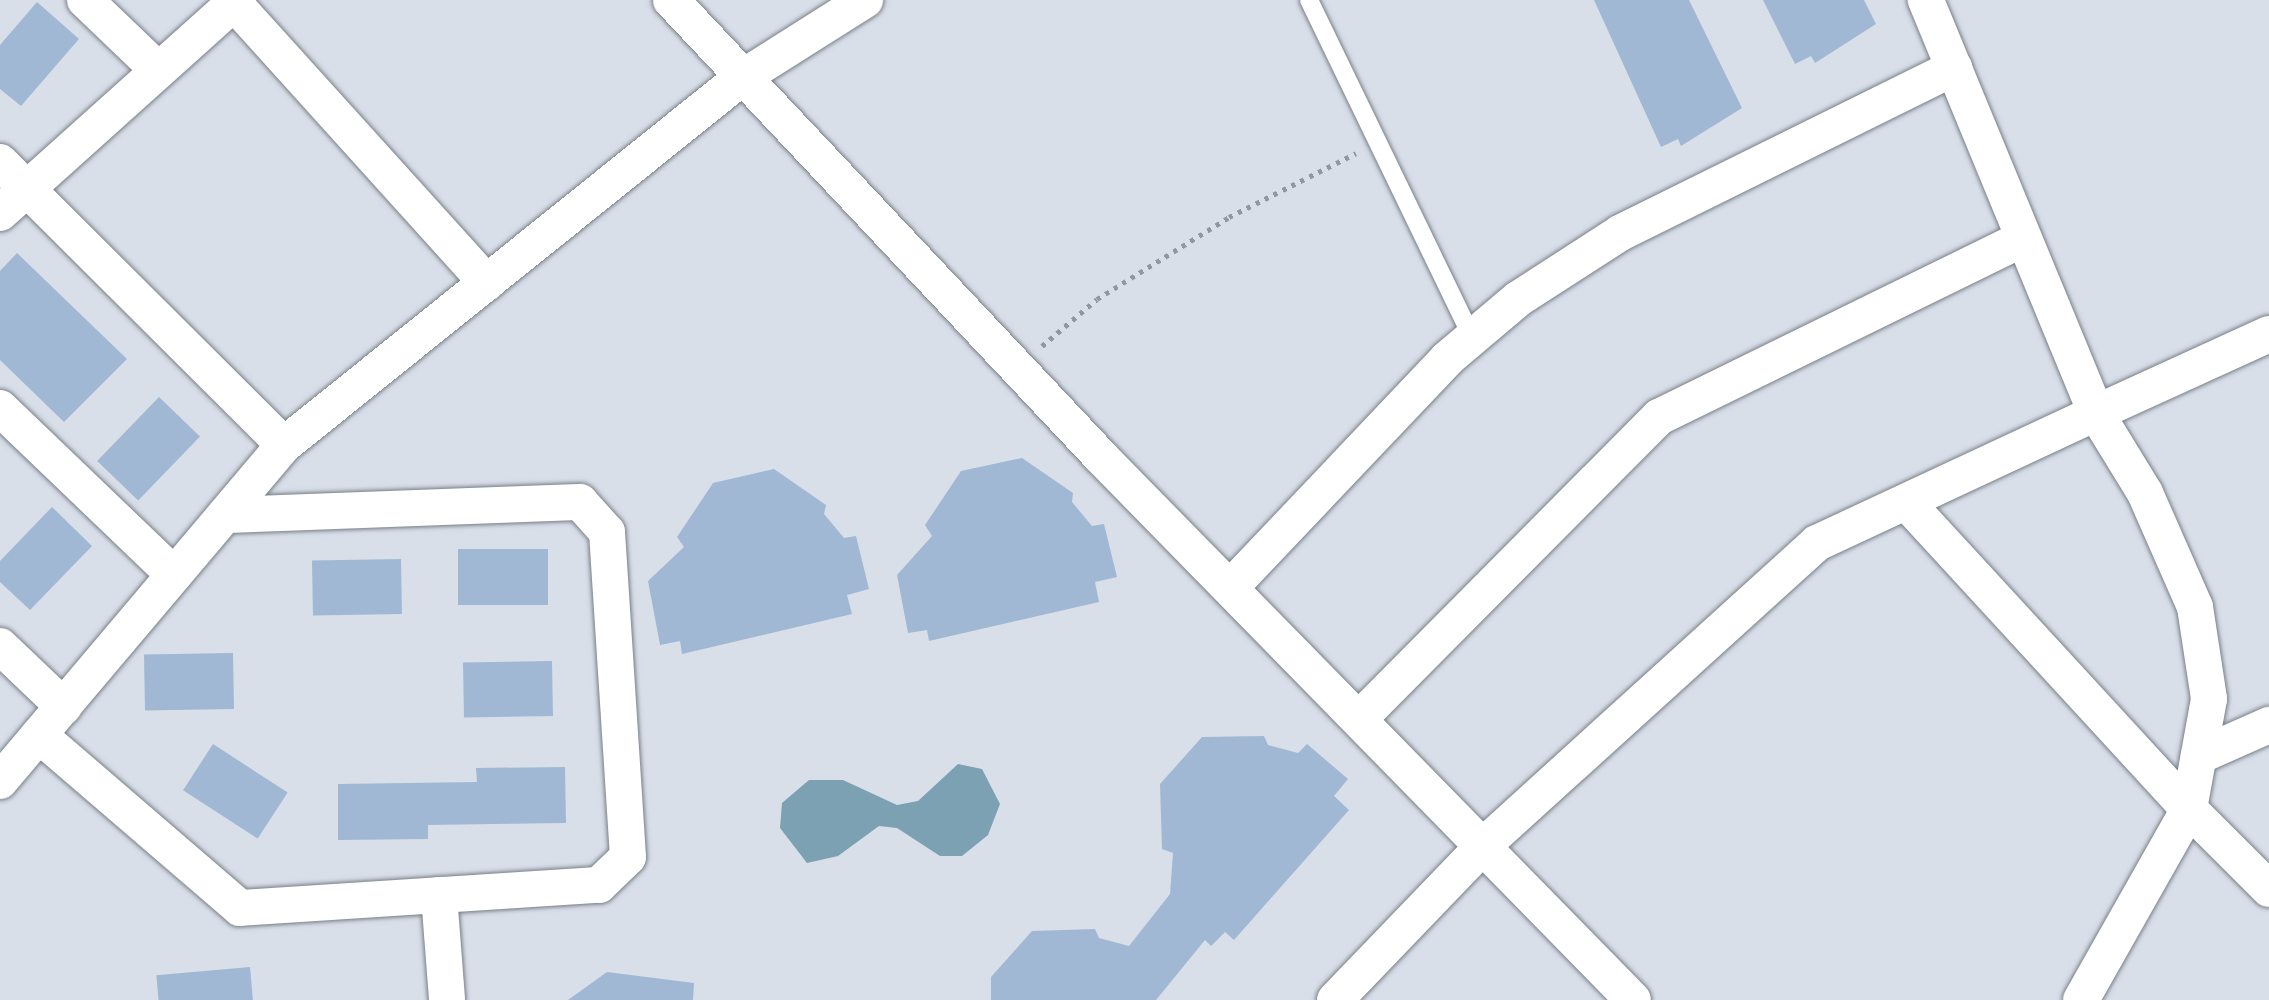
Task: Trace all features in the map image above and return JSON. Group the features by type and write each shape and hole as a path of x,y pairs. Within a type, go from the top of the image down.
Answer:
{"street":[{"path":"85,0 158,70"},
{"path":"671,0 740,79 1019,370 1485,844 1633,1000"},
{"path":"0,781 284,445 740,79 865,0"},
{"path":"1926,0 2096,413 2145,493 2195,607 2209,699 2189,809 2098,994"},
{"path":"0,213 235,2 487,283"},
{"path":"1230,588 1471,335 1620,233 1954,68"},
{"path":"0,162 284,445"},
{"path":"1359,719 1659,417 2022,239"},
{"path":"1335,1000 1485,844 1817,543 1909,505 2096,413 2269,334"},
{"path":"0,408 174,575"},
{"path":"39,735 240,908 599,885 628,857 607,532 580,502 225,515"},
{"path":"1909,505 2189,809 2269,889"},
{"path":"0,646 64,707"},
{"path":"2199,756 2269,725"},
{"path":"439,895 447,1000"}],"lane":[{"path":"1309,0 1375,143 1471,335"}],"path":[{"path":"1019,370 1097,299 1229,217 1375,143"}],"water":[{"path":"958,764 982,769 1000,804 988,835 962,856 940,856 897,828 879,826 838,856 807,863 780,828 782,803 809,780 843,780 897,805 918,801"}],"building":[{"path":"1594,0 1689,0 1742,108 1681,146 1678,139 1661,147"},
{"path":"1763,0 1864,0 1876,24 1815,63 1811,56 1795,64"},
{"path":"37,2 79,39 21,106 0,89 0,45"},
{"path":"17,253 127,359 64,422 0,360 0,271"},
{"path":"159,397 200,437 138,501 97,461"},
{"path":"1022,458 1073,493 1072,502 1092,526 1104,524 1117,577 1095,582 1099,602 929,641 927,630 908,633 897,575 932,536 925,525 961,471"},
{"path":"774,469 826,505 824,514 844,538 856,536 869,589 847,595 852,614 682,654 680,641 660,645 648,581 684,547 677,537 713,483"},
{"path":"52,507 92,546 30,610 0,582 0,561"},
{"path":"458,549 548,549 548,605 458,605"},
{"path":"401,559 402,614 313,616 312,561"},
{"path":"233,653 234,709 145,711 144,655"},
{"path":"552,661 553,716 464,718 463,663"},
{"path":"1264,736 1268,745 1298,753 1307,744 1348,779 1334,796 1349,810 1234,940 1225,932 1211,946 1205,940 1156,1000 991,1000 991,977 1032,931 1095,929 1099,938 1129,946 1170,894 1173,853 1162,849 1160,784 1202,737"},
{"path":"213,744 288,792 258,839 183,790"},
{"path":"565,767 566,823 428,825 428,839 338,840 338,784 477,782 476,768"},
{"path":"250,967 253,1000 159,1000 156,975"},
{"path":"607,972 694,983 693,1000 568,1000"}]}
